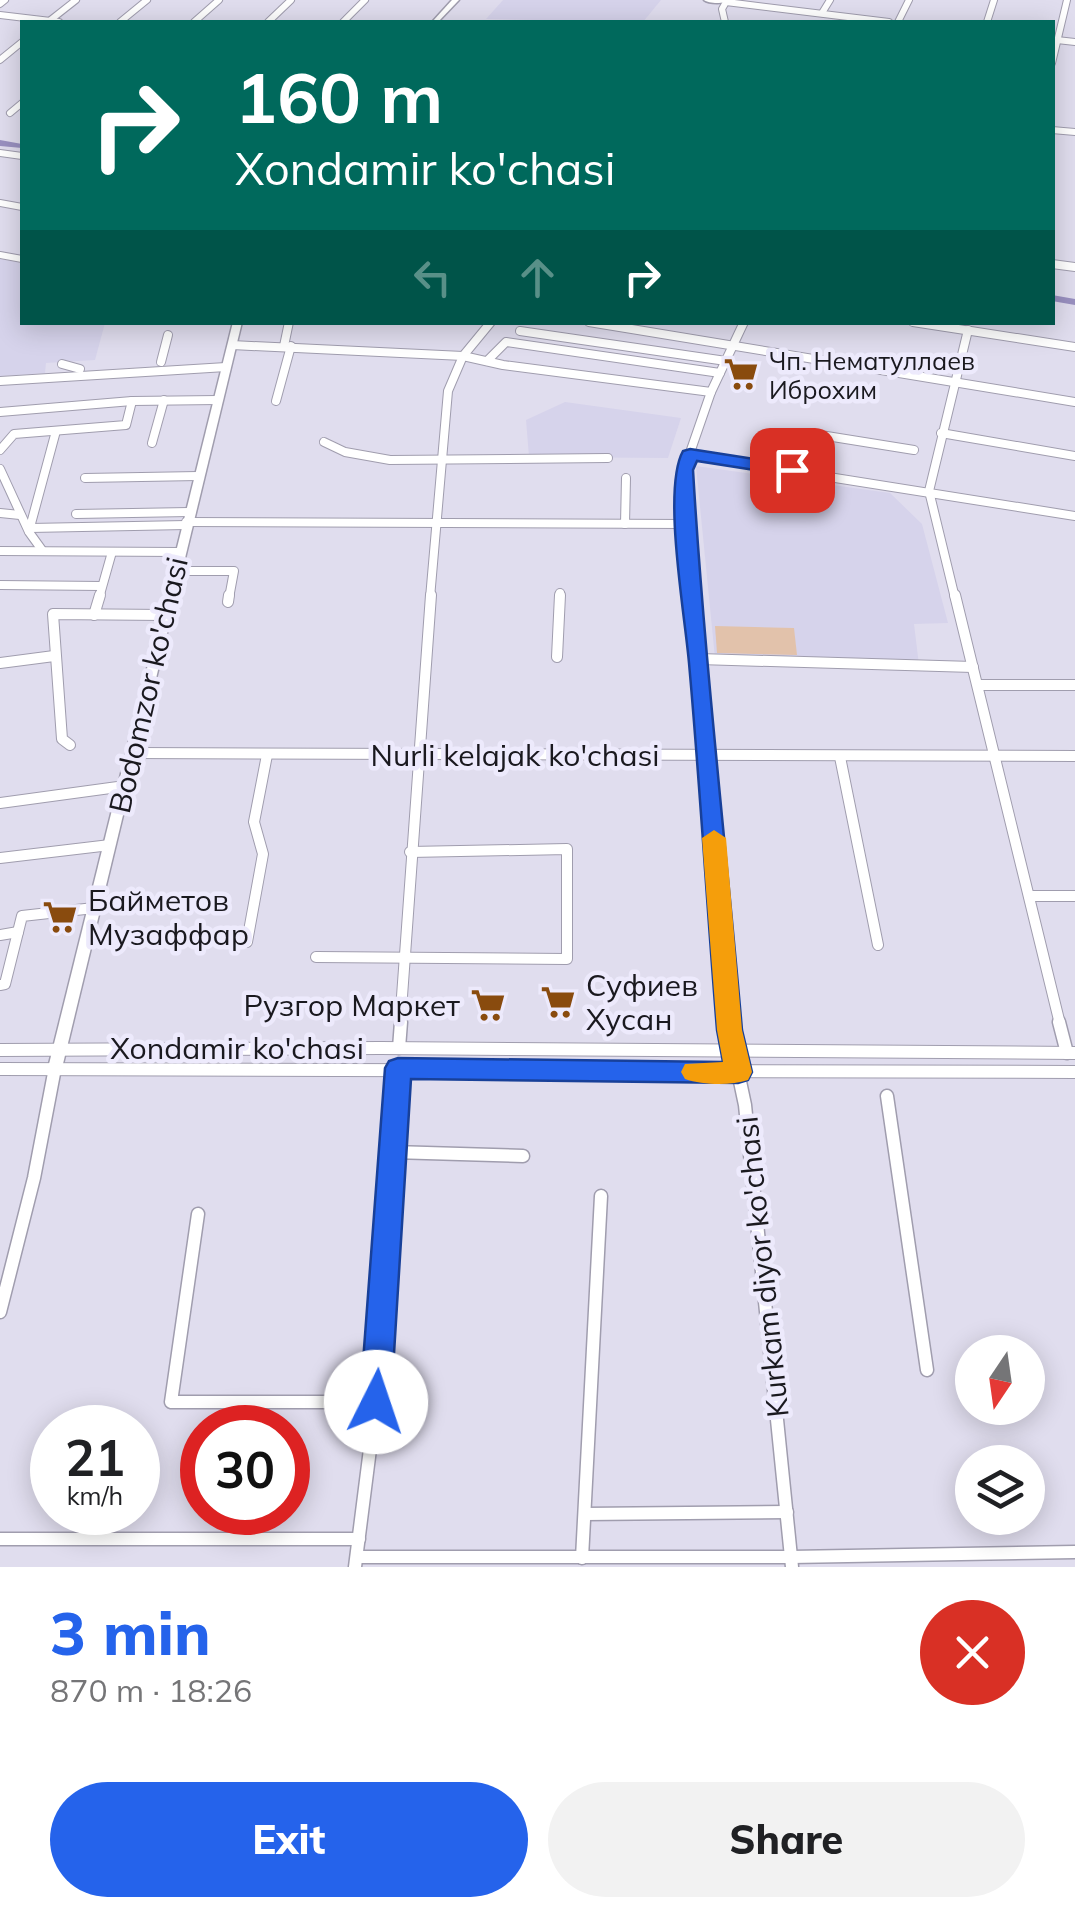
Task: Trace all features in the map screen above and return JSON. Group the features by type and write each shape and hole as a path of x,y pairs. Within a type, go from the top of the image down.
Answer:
{"main road":[{"name":"Xondamir ko'chasi","path":"0,1050 399,1048 1071,1053"},
{"name":"Xondamir ko'chasi","path":"0,1070 1075,1072"}],"street":[{"path":"51,20 76,0"},
{"path":"123,20 148,0"},
{"path":"196,20 220,0"},
{"path":"270,20 291,0"},
{"path":"345,20 365,0"},
{"path":"437,20 456,0"},
{"path":"707,0 852,20"},
{"path":"822,14 830,0"},
{"path":"1055,49 1066,0"},
{"path":"0,15 34,20"},
{"path":"1057,40 1075,42"},
{"path":"0,60 20,44"},
{"path":"10,113 20,105"},
{"name":"Bodomzor ko'chasi","path":"55,1068 237,325"},
{"path":"276,402 289,325"},
{"path":"399,1048 417,755 448,391 463,356 489,325"},
{"path":"607,325 1075,402"},
{"name":"Kurkam diyor ko'chasi","path":"743,325 711,392 684,470 686,524 733,1050 745,1105 792,1562"},
{"path":"933,325 1075,347"},
{"path":"968,330 928,491 992,755 1071,1053"},
{"path":"520,331 667,356 726,361"},
{"path":"161,362 168,335"},
{"path":"487,361 506,342 720,373"},
{"path":"232,346 463,356 711,392"},
{"path":"604,378 613,359"},
{"path":"62,364 71,369 161,362 177,363 184,368"},
{"path":"0,381 226,367"},
{"path":"152,443 164,400"},
{"path":"0,412 132,401 218,400"},
{"path":"0,450 14,434 126,425 132,401"},
{"path":"30,530 56,431"},
{"path":"808,432 914,450"},
{"path":"940,434 1075,456"},
{"path":"324,442 347,452 393,460 608,458"},
{"path":"690,455 1075,516"},
{"path":"0,472 42,550"},
{"path":"84,478 198,476"},
{"path":"625,524 626,478"},
{"path":"0,513 20,515"},
{"path":"76,514 187,520 686,524"},
{"path":"30,530 187,520"},
{"path":"0,552 180,552"},
{"path":"94,615 112,552"},
{"path":"175,571 234,571 228,602"},
{"path":"0,585 101,586"},
{"path":"557,658 560,593"},
{"path":"70,745 62,739 54,614 164,616"},
{"path":"0,663 54,656"},
{"path":"699,659 973,667"},
{"path":"978,685 1075,685"},
{"name":"Nurli kelajak ko'chasi","path":"134,753 1075,756"},
{"path":"247,942 262,854 254,822 267,755"},
{"path":"840,756 878,945"},
{"path":"0,802 125,786"},
{"path":"0,858 110,845"},
{"path":"316,957 566,959 567,850 410,852"},
{"path":"1029,896 1075,896"},
{"path":"0,985 4,984 22,916 94,908"},
{"path":"0,935 18,932"},
{"path":"0,1312 36,1171 55,1068"},
{"path":"398,1068 376,1402 356,1562 582,1558 792,1562 1075,1552"},
{"path":"887,1096 927,1370"},
{"path":"393,1152 522,1156"},
{"path":"582,1558 601,1196"},
{"path":"198,1214 171,1402 376,1402"},
{"path":"585,1514 787,1512"},
{"path":"0,1539 359,1539"}],"shaded area":[{"path":"503,0 661,0 645,20 486,19"},
{"path":"0,259 20,263 20,325 104,325 95,360 46,363 45,373 0,376"},
{"path":"565,402 681,418 668,458 529,457 526,420"},
{"path":"696,466 890,493 922,524 948,623 914,624 919,665 715,658"},
{"path":"715,626 794,628 797,655 717,653"}],"waterway":[{"path":"0,143 20,146"},
{"path":"1055,299 1075,302"}],"slow traffic":[{"path":"694,1072 738,1072 730,1030 714,838"}],"place":[{"name":"Чп. Нематуллаев Иброхим","path":"741,374"},
{"name":"Байметов Музаффар","path":"60,917"},
{"name":"Суфиев Хусан","path":"558,1002"},
{"name":"Рузгор Маркет","path":"488,1005"}],"route":[{"path":"376,1402 398,1068 738,1072 730,1030 690,593 684,470 690,455 792,470"}]}
